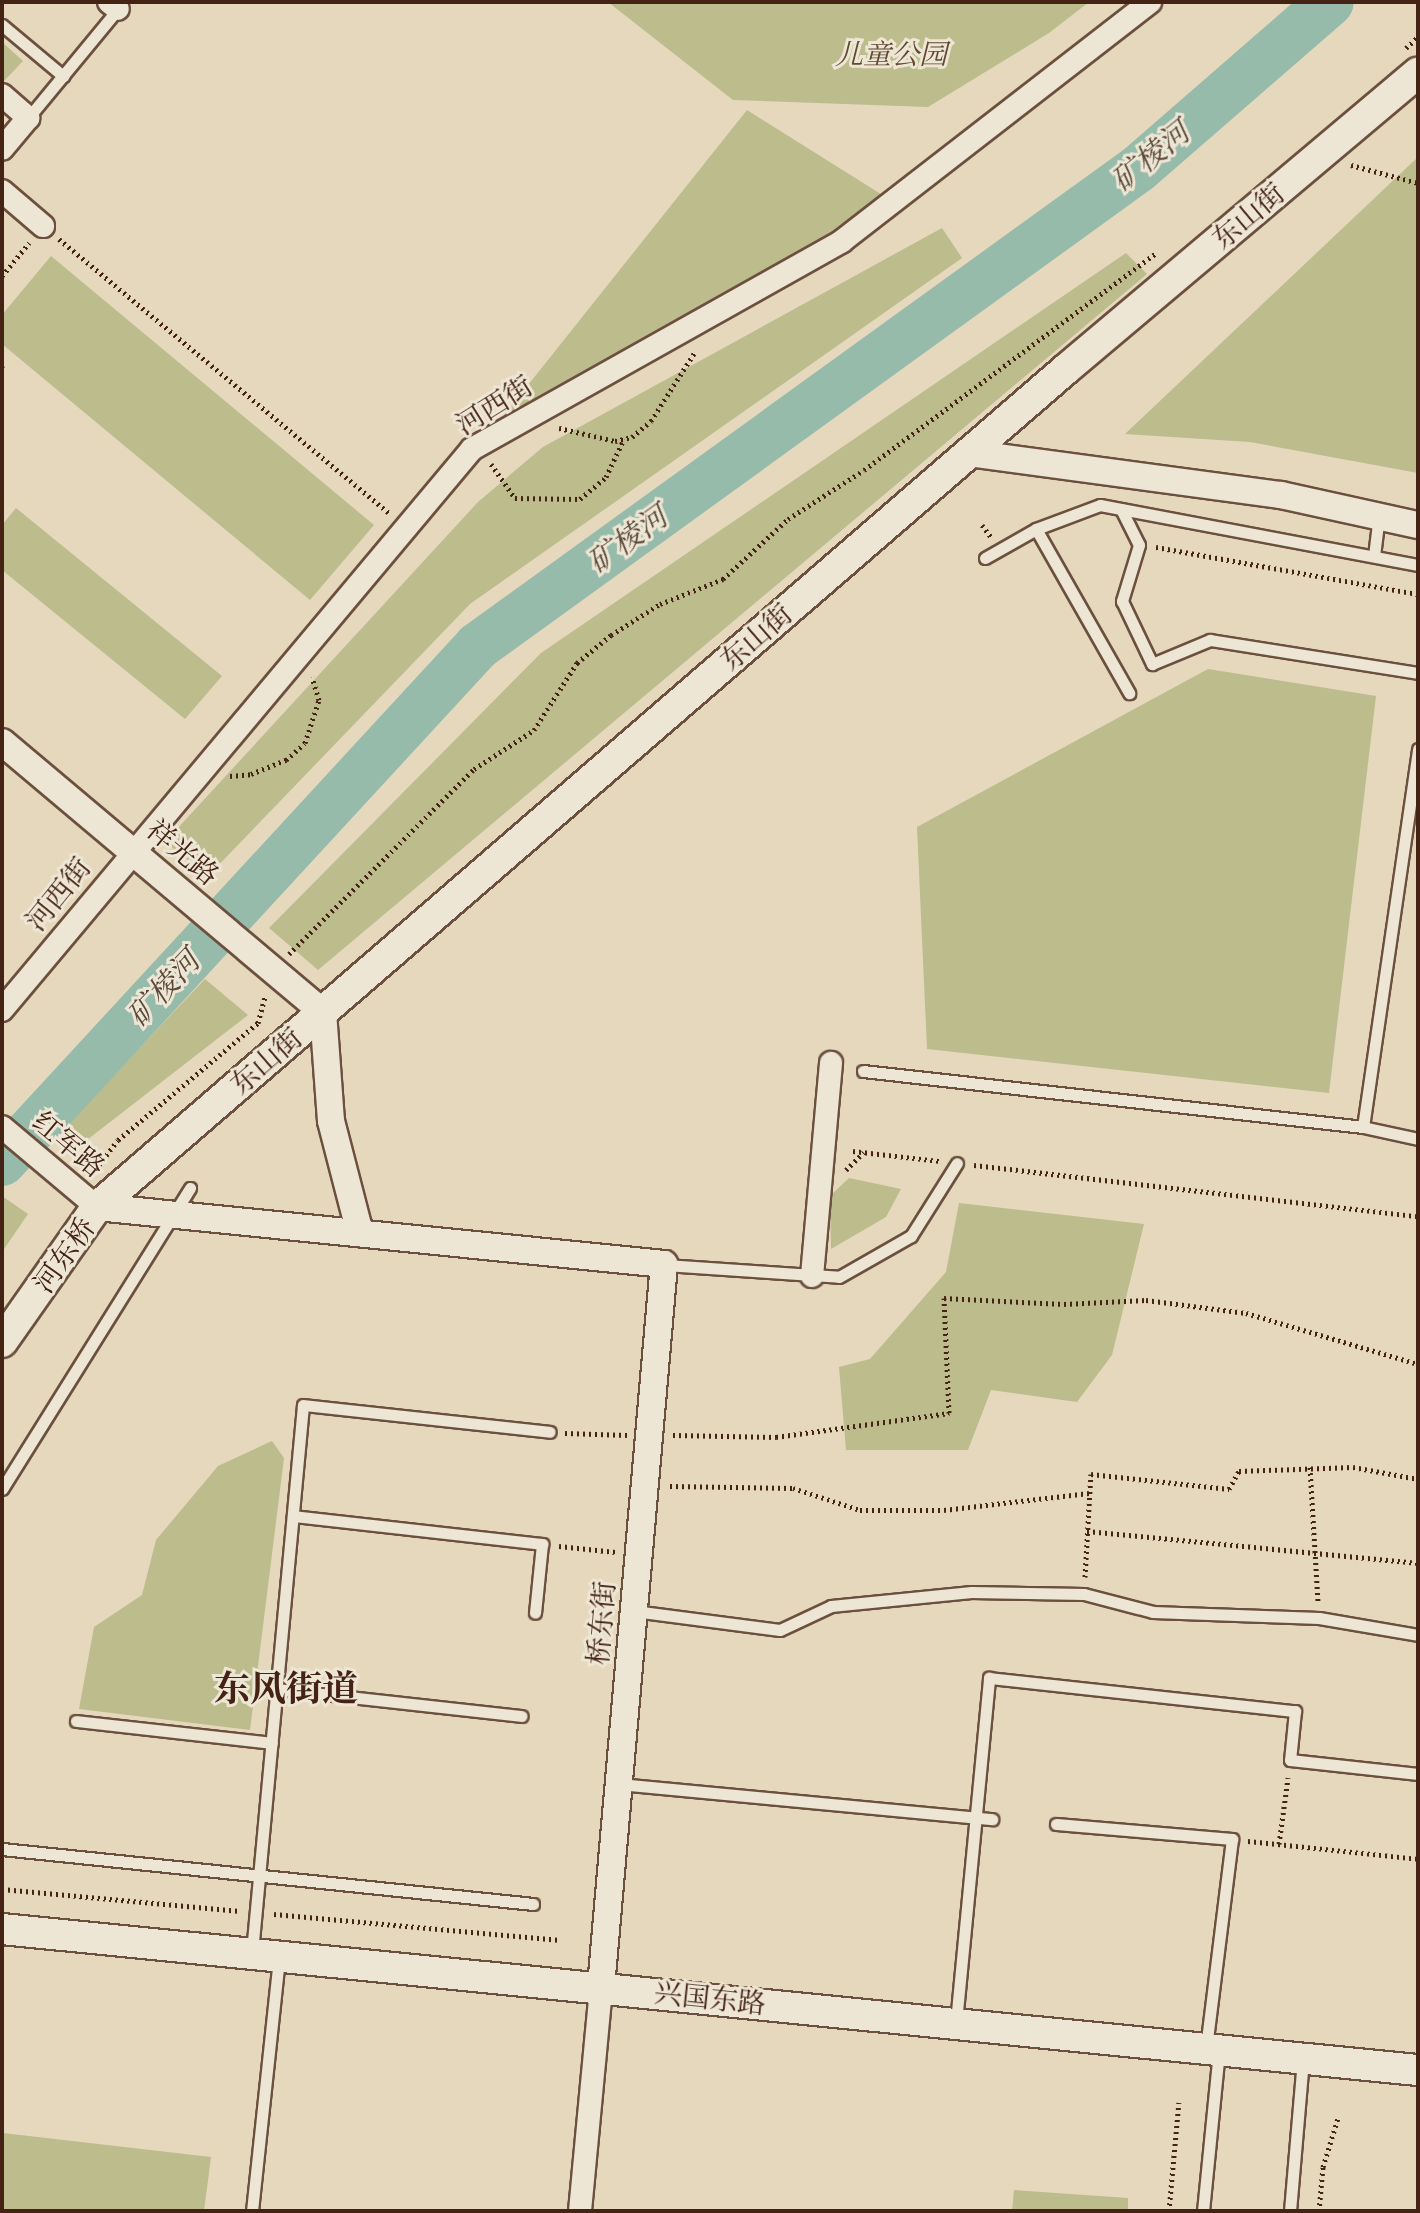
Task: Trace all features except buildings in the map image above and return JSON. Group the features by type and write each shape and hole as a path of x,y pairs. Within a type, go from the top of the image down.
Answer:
{"main road":[{"name":"东山街","path":"86,1197 323,1012 969,453 1418,73"},
{"name":"河东桥","path":"2,1342 86,1197"},
{"name":"兴国东路","path":"2,1929 1418,2070"}],"street":[{"name":"河西街","path":"2,1010 193,778 467,455 842,241 1150,2"},
{"path":"2,95 28,118 2,149"},
{"path":"2,191 43,226"},
{"path":"969,453 1281,495 1418,525"},
{"name":"祥光路","path":"2,742 323,1012"},
{"path":"323,1012 331,1121 360,1233"},
{"path":"812,1276 831,1063"},
{"name":"红军路","path":"2,1127 86,1197"},
{"path":"86,1197 173,1214 664,1264"},
{"name":"桥东街","path":"601,1987 664,1264"},
{"path":"580,2211 601,1987"}],"lane":[{"path":"28,118 117,4"},
{"path":"2,25 63,76"},
{"path":"985,558 1036,529 1100,505 1418,565"},
{"path":"1121,509 1139,545 1122,601 1152,664 1210,640 1418,673"},
{"path":"1374,556 1379,517"},
{"path":"1036,529 1129,693"},
{"path":"1363,1127 1418,749"},
{"path":"1404,848 1418,850"},
{"path":"863,1071 1363,1127 1418,1139"},
{"path":"664,1264 839,1277 911,1236 957,1163"},
{"path":"2,1489 190,1188"},
{"path":"252,2211 266,1953 256,1912 303,1405 550,1432"},
{"path":"293,1516 542,1544 535,1613"},
{"path":"634,1611 780,1630 831,1606 971,1592 1084,1594 1153,1612 1319,1618 1418,1635"},
{"path":"956,2023 989,1678 1295,1711 1290,1760 1418,1774"},
{"path":"277,1689 522,1716"},
{"path":"76,1721 272,1743"},
{"path":"619,1784 992,1819"},
{"path":"1056,1824 1232,1839 1212,2049 1203,2211"},
{"path":"2,1849 533,1904"},
{"path":"1290,2211 1304,2059"}],"path":[{"path":"1319,156 1418,183"},
{"path":"2,276 43,226 406,527"},
{"path":"86,1197 118,1140 258,1023 273,970 474,769 534,730 577,663 611,635 660,604 723,579 788,519 864,470 1165,247"},
{"path":"467,455 493,465 515,498 580,499 606,477 624,439 651,421 698,348"},
{"path":"527,418 596,439 624,439"},
{"path":"1139,545 1418,594"},
{"path":"193,778 251,774 286,760 305,743 319,700 304,647"},
{"path":"853,1151 1418,1216"},
{"path":"550,1432 776,1437 949,1413 944,1298 1064,1304 1146,1300 1246,1313 1418,1364"},
{"path":"1084,1594 1091,1474 1229,1489 1239,1471 1310,1467 1353,1467 1418,1479"},
{"path":"1310,1467 1319,1618"},
{"path":"645,1486 793,1488 860,1510 944,1510 1089,1493"},
{"path":"1087,1531 1418,1563"},
{"path":"542,1544 639,1554"},
{"path":"1279,1844 1290,1760"},
{"path":"1232,1839 1418,1859"},
{"path":"2,1889 558,1940"},
{"path":"1169,2211 1179,2102"},
{"path":"1319,2211 1323,2167 1338,2118"}],"green space":[{"name":"儿童公园","path":"608,2 1089,2 1049,33 928,107 733,100"},
{"path":"2,42 23,61 2,83"},
{"path":"747,110 884,196 831,239 501,419"},
{"path":"1418,157 1418,473 1250,442 1125,434"},
{"path":"942,228 962,258 470,604 208,876 165,842 478,502 543,447"},
{"path":"1126,253 1147,274 318,970 269,928 541,653"},
{"path":"51,256 374,525 310,600 2,344 2,315"},
{"path":"16,508 222,676 185,719 2,570 2,525"},
{"path":"1208,669 1376,696 1329,1093 927,1049 917,827"},
{"path":"205,979 248,1015 74,1150 58,1134"},
{"path":"849,1178 901,1189 886,1217 831,1249 830,1196"},
{"path":"2,1196 28,1214 2,1252"},
{"path":"959,1203 1144,1224 1112,1355 1077,1402 991,1390 968,1450 846,1450 839,1367 870,1359 946,1272"},
{"path":"272,1441 284,1458 250,1730 79,1709 94,1627 142,1595 156,1540 218,1466"},
{"path":"3,2133 211,2157 204,2211 2,2211"},
{"path":"1014,2190 1128,2198 1128,2211 1012,2211"}],"waterway":[{"name":"矿棱河","path":"2,1162 478,646 1138,169 1330,2"}],"district":[{"name":"东风街道","path":"286,1688"}]}
